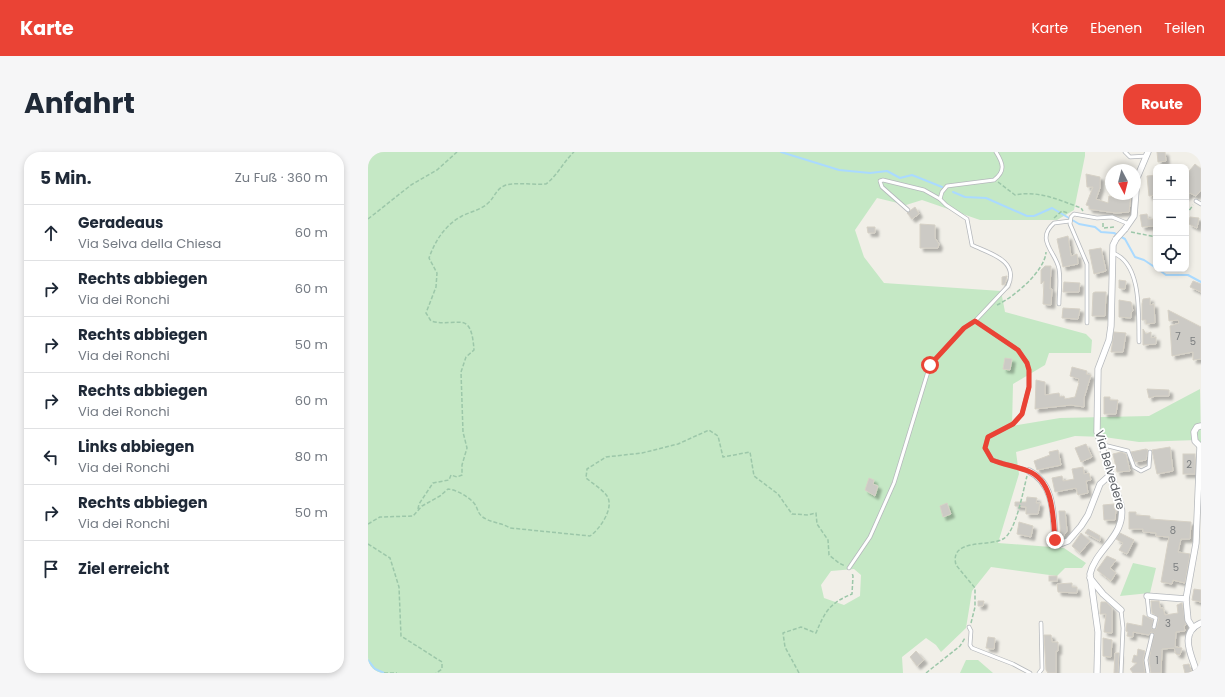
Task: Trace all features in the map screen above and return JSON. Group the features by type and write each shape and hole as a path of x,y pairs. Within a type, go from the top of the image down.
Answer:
{"street":[{"name":"Via Belvedere","path":"1090,578 1093,566 1121,524 1121,505 1097,432 1098,375 1099,364 1109,340 1111,326 1113,244 1116,239 1126,230 1133,219 1137,178 1147,154"},
{"path":"1192,628 1188,620 1186,599 1196,543 1201,447 1195,441 1194,432 1197,427 1201,426"},
{"path":"1029,471 1036,476 1049,493 1055,540 1060,544 1068,541 1081,526 1088,515 1100,484 1110,474"},
{"path":"1090,578 1102,594 1121,610"},
{"path":"1090,578 1095,602 1098,632 1097,673"},
{"path":"1147,596 1186,599"},
{"path":"1197,673 1187,641 1192,628 1201,623"}],"lane":[{"path":"940,199 942,192 947,186 994,180 1000,175 1004,168 1002,161 996,152"},
{"path":"1125,152 1130,157 1147,154"},
{"path":"849,568 870,537 894,483 930,365 964,328 975,321 1008,286 1010,276 1007,266 997,255 972,245 966,219 940,199 924,190 884,180 880,181 882,187 908,210"},
{"path":"1196,201 1201,204"},
{"path":"1087,324 1087,264 1070,221 1071,217 1074,214 1112,217 1129,224"},
{"path":"1059,304 1060,270 1049,249 1047,235 1054,223 1070,221"},
{"path":"1113,253 1122,259 1135,281 1138,299 1139,342"},
{"path":"975,321 1013,346 1027,363 1030,379 1024,408 1016,421 988,437 985,448 992,460 1029,471"},
{"path":"1100,444 1128,451 1134,466 1141,471 1149,467 1151,462 1150,452"},
{"path":"1147,596 1149,615 1156,618 1154,627"},
{"path":"1121,610 1123,628 1121,673"},
{"path":"1039,673 1042,669 1041,623"},
{"path":"969,627 971,632 970,645 972,648 1013,664 1030,673"},
{"path":"1148,673 1146,660 1152,635"}],"path":[{"path":"368,219 411,185 437,170 457,152"},
{"path":"418,511 419,504 434,483 449,480 451,475 457,477 462,475 462,464 467,448 464,432 461,372 466,357 474,350 473,338 468,324 461,321 438,324 431,321 426,313 436,287 438,274 429,258 434,242 449,225 461,216 488,204 496,190 517,183 546,184 556,176 561,165 574,152"},
{"path":"994,180 1015,195 1027,193 1047,196 1081,208 1088,216"},
{"path":"1189,211 1196,201"},
{"path":"1050,221 1062,211"},
{"path":"1103,228 1116,227"},
{"path":"1126,230 1153,235"},
{"path":"985,311 999,305 1026,284 1044,258 1045,247"},
{"path":"368,524 380,517 413,516 422,506 440,496 448,489 455,490 474,503 478,513 486,519 501,523 510,528 590,536 605,518 609,503 607,496 586,478 587,469 606,457 642,453 678,444 709,430 718,436 723,458 750,452 754,476 778,494 792,514 808,515 816,513 817,524 828,540 829,555 838,563 849,568 853,576 852,594 838,600 824,613 816,633 801,627 783,634 784,647 799,673"},
{"path":"926,673 960,646 969,627 975,606 975,588 956,565 956,553 962,547 998,541 1006,537 1014,522 1029,471"},
{"path":"368,544 390,558 399,587 401,636 442,662 442,669 436,673"},
{"path":"384,673 397,673"}],"green space":[{"path":"368,152 1085,152 1074,210 1057,220 980,220 922,200 906,205 877,198 855,230 864,257 884,283 1001,291 1005,312 1086,334 1092,340 1091,353 1049,353 1045,365 1013,384 1012,426 1060,418 1149,416 1200,389 1201,443 1197,440 1139,442 1104,437 1075,436 1016,452 1019,474 998,543 1064,548 1086,563 1082,568 1065,568 1057,576 991,567 972,591 966,628 941,652 936,645 926,638 902,657 903,673 368,673","holes":["854,569 861,575 860,596 844,605 824,598 821,585 831,571"]},
{"path":"1133,563 1156,568 1150,593 1120,596"},
{"path":"966,660 978,660 993,673 960,673"}],"building":[{"path":"1157,152 1165,152 1166,161 1158,162"},
{"path":"1195,164 1201,169 1201,190 1196,196 1190,193 1189,194 1189,171"},
{"path":"1086,174 1100,177 1100,188 1096,199 1108,203 1108,200 1130,200 1129,212 1116,213 1089,209 1089,206 1086,205 1093,187 1087,187"},
{"path":"1153,175 1153,195 1149,196 1147,176"},
{"path":"915,207 919,214 912,219 907,213"},
{"path":"1147,214 1148,219 1153,219 1153,226 1142,227 1140,215"},
{"path":"1190,217 1199,218 1197,228 1189,224"},
{"path":"920,224 935,225 935,238 939,244 938,248 920,248"},
{"path":"867,227 875,227 875,233 868,233"},
{"path":"1068,236 1071,256 1077,254 1078,264 1063,267 1057,239"},
{"path":"1101,248 1106,271 1094,274 1089,250"},
{"path":"1045,266 1051,266 1051,305 1043,304 1044,281 1041,284 1041,270"},
{"path":"1007,276 1005,284 1002,285 1002,277"},
{"path":"1119,280 1126,281 1125,289 1119,288"},
{"path":"1193,281 1201,284 1201,292 1190,287"},
{"path":"1064,282 1080,283 1079,292 1063,292"},
{"path":"1106,292 1105,316 1092,316 1093,293"},
{"path":"1150,298 1150,305 1154,304 1155,323 1146,324 1146,320 1142,320 1142,304 1143,299"},
{"path":"1119,300 1131,302 1133,311 1131,313 1131,318 1119,317"},
{"path":"1063,308 1080,309 1078,319 1062,318"},
{"path":"1168,310 1201,327 1201,359 1193,360 1193,352 1172,356 1170,326 1179,323 1178,320 1169,321"},
{"path":"1143,329 1146,334 1151,332 1151,338 1156,337 1156,344 1143,345"},
{"path":"1114,332 1126,333 1123,352 1111,352"},
{"path":"1005,358 1012,359 1010,370 1003,369"},
{"path":"1072,367 1087,371 1086,374 1091,375 1084,398 1084,407 1071,405 1035,409 1036,380 1045,382 1045,395 1059,393 1060,397 1064,396 1065,399 1075,397 1079,379 1070,376"},
{"path":"1147,389 1169,390 1169,396 1156,396 1149,398"},
{"path":"1104,397 1110,397 1110,400 1118,400 1116,414 1104,414"},
{"path":"1086,444 1092,457 1081,462 1075,448"},
{"path":"1170,447 1173,471 1157,474 1152,450"},
{"path":"1146,449 1148,450 1146,460 1135,462 1131,452"},
{"path":"1058,450 1061,465 1037,470 1034,461 1050,455 1049,452"},
{"path":"1121,452 1126,454 1130,471 1117,472 1113,454"},
{"path":"1183,454 1195,454 1195,474 1183,474"},
{"path":"1083,467 1084,474 1089,473 1091,480 1086,481 1088,493 1078,495 1076,488 1055,492 1052,478 1062,476 1063,481 1074,479 1072,469"},
{"path":"869,478 874,480 873,484 878,486 875,496 865,490"},
{"path":"1027,497 1037,498 1036,503 1040,503 1038,514 1026,514 1026,507 1015,506 1015,502 1026,502"},
{"path":"947,503 951,514 943,517 940,506"},
{"path":"1114,504 1114,509 1116,509 1115,520 1104,520 1103,505"},
{"path":"1059,511 1065,511 1067,531 1061,539"},
{"path":"1129,512 1136,512 1136,515 1150,516 1150,519 1191,522 1190,539 1181,539 1178,552 1190,554 1185,583 1173,580 1172,584 1161,582 1169,537 1156,536 1156,533 1143,532 1143,529 1129,529"},
{"path":"1019,522 1033,526 1031,537 1017,534"},
{"path":"1088,529 1100,536 1100,541 1085,533"},
{"path":"1081,533 1090,541 1080,553 1072,546"},
{"path":"1120,533 1134,540 1127,554 1119,550 1123,543 1116,539"},
{"path":"1107,556 1116,560 1110,568 1116,573 1111,581 1097,570"},
{"path":"1049,576 1057,576 1057,581 1049,581"},
{"path":"1072,583 1072,587 1077,587 1077,593 1058,592 1057,584"},
{"path":"1194,589 1201,590 1201,602 1192,600"},
{"path":"978,601 984,601 983,606 978,606"},
{"path":"1151,601 1159,601 1160,608 1163,608 1165,615 1178,613 1177,605 1182,603 1186,625 1184,626 1185,631 1176,632 1175,647 1182,648 1180,655 1176,654 1174,648 1162,649 1161,673 1151,673 1149,660 1154,633 1151,632 1149,635 1133,632 1133,637 1127,636 1128,632 1126,631 1127,623 1142,626 1143,615 1153,620 1152,629 1156,629 1159,618 1152,613"},
{"path":"1101,602 1106,602 1112,608 1112,633 1104,632 1106,614 1100,614"},
{"path":"1044,635 1051,635 1052,642 1058,642 1058,651 1056,651 1056,673 1048,673 1046,670"},
{"path":"988,637 995,638 994,649 986,648"},
{"path":"1103,638 1112,640 1111,657 1103,656"},
{"path":"1138,649 1145,651 1143,660 1145,673 1133,673 1130,669 1137,663 1132,662 1134,655 1137,656"},
{"path":"916,651 924,660 917,666 910,657"},
{"path":"1115,653 1119,653 1118,673 1114,673"},
{"path":"1189,664 1192,673 1185,673 1183,665"}],"waterway":[{"path":"781,152 839,170 870,173 887,171 900,178 912,175 942,187"},
{"path":"953,192 965,197 986,198 1027,216 1034,216 1052,208 1079,224 1095,227 1101,232 1114,233 1125,239 1135,257 1144,260 1153,266"},
{"path":"1162,272 1166,275 1188,275 1201,282"},
{"path":"368,660 375,669 384,673"}],"route":[{"path":"930,365 964,328 975,321 1013,346 1023,356 1027,363 1030,379 1027,398 1022,414 1013,424 988,437 985,448 988,456 992,460 1033,473 1047,489 1052,503 1055,540"}]}
